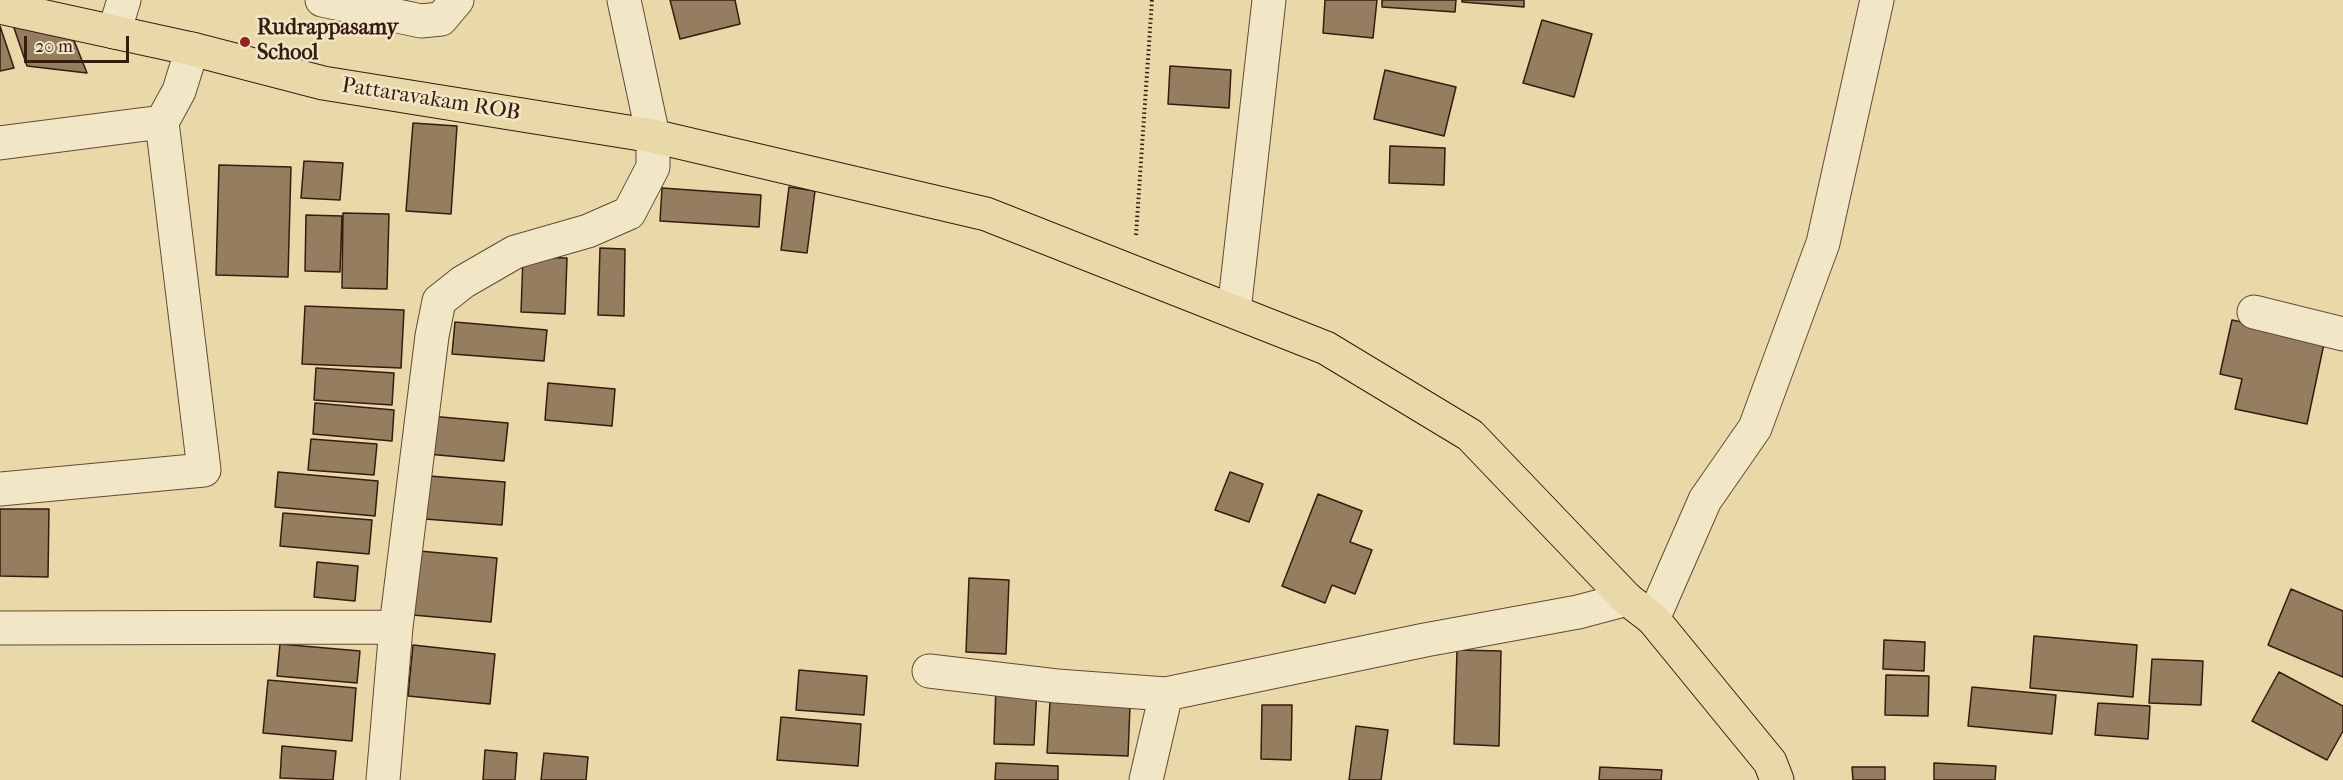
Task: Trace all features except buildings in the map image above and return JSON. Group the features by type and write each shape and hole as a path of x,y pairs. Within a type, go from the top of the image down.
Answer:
{"main road":[{"name":"Pattaravakam ROB","path":"0,7 192,49 323,83 653,136 986,213 1326,348 1470,435 1627,599 1653,619 1770,762 1777,780"}],"street":[{"path":"114,32 124,0"},
{"path":"322,0 421,21 441,19 457,0"},
{"path":"383,780 396,627 432,336 439,301 463,282 515,252 588,231 629,213 653,167 653,136 624,0"},
{"path":"1234,311 1269,0"},
{"path":"1653,619 1705,500 1755,428 1823,243 1877,0"},
{"path":"0,489 204,470 162,122 179,91 192,49"},
{"path":"0,143 162,122"},
{"path":"2254,312 2343,334"},
{"path":"928,671 1057,686 1166,694 1414,642 1578,612 1627,599"},
{"path":"0,628 396,627"},
{"path":"1146,780 1166,694"}],"path":[{"path":"1133,272 1152,0"}],"place":[{"name":"Rudrappasamy School","path":"245,42"}]}
